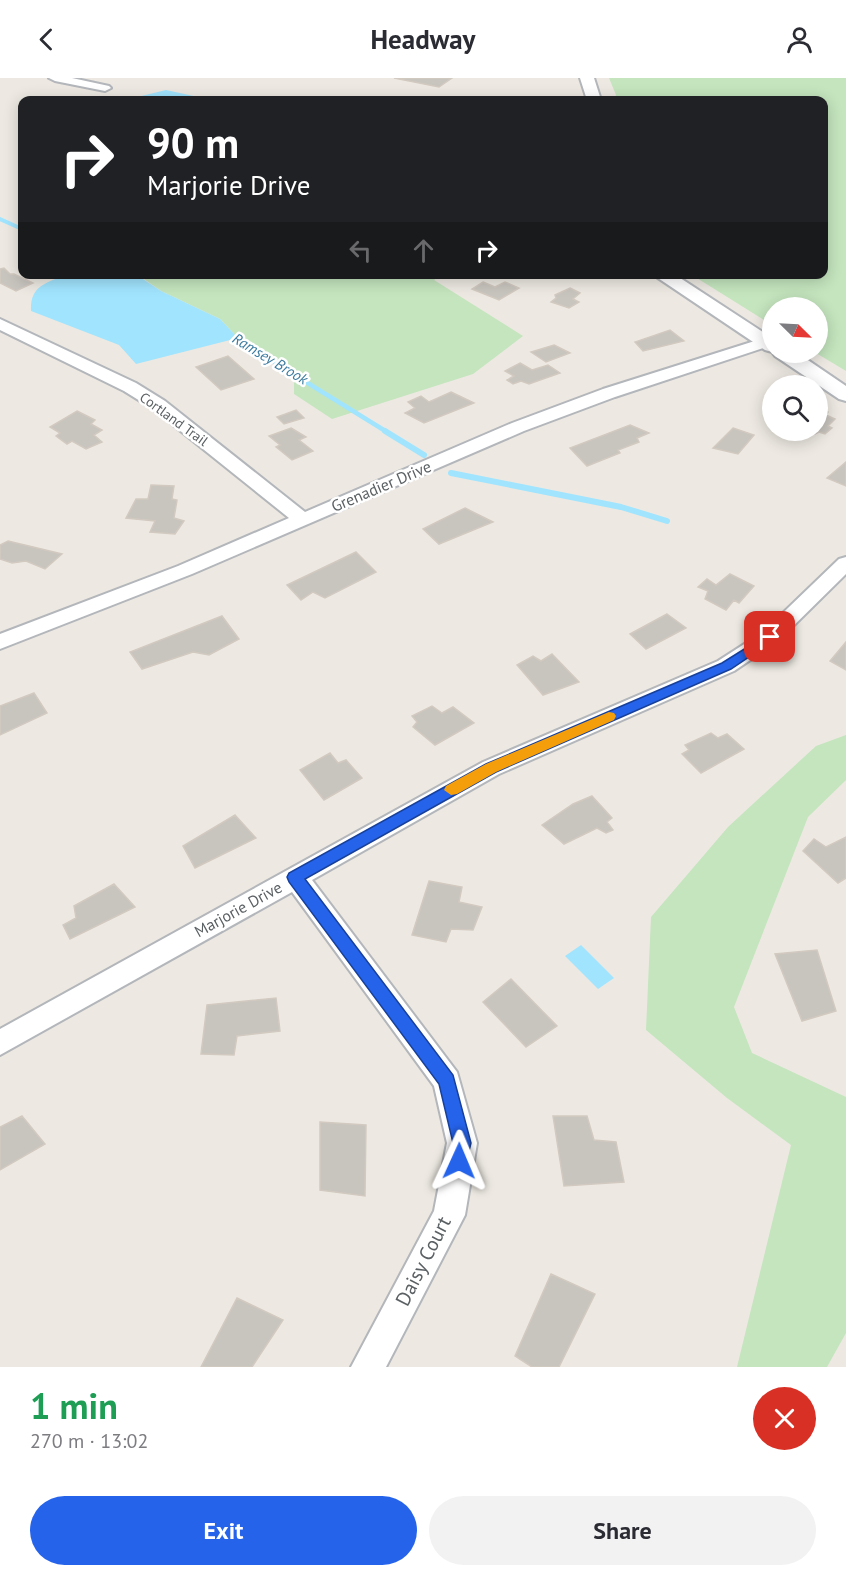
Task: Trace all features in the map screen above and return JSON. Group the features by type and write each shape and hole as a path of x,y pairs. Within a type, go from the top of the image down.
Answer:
{"street":[{"path":"55,78 105,88"},
{"path":"587,78 593,96"},
{"path":"670,279 762,339"},
{"name":"Cortland Trail","path":"0,324 130,387 159,405 303,519"},
{"name":"Grenadier Drive","path":"0,642 184,570 518,427 609,393 762,350"},
{"path":"798,363 846,395"},
{"name":"Marjorie Drive","path":"0,1043 491,768 726,666 770,637 846,563"},
{"name":"Daisy Court","path":"295,877 447,1081 462,1143 449,1215 368,1367"}],"green space":[{"path":"609,78 846,78 846,371 828,360 828,297 762,297 762,319 698,279 828,279 828,96 616,96"},
{"path":"144,279 435,279 523,336 473,374 332,419 294,394 294,373 238,338 220,319 161,291"},
{"path":"846,735 846,780 808,817 734,1007 752,1053 846,1097 846,1333 827,1367 737,1367 791,1145 727,1098 646,1030 651,917 728,827 816,746"}],"water":[{"path":"166,90 194,96 141,96"},
{"path":"56,279 143,279 161,291 220,319 238,338 136,364 119,345 31,311 33,296 45,284"},
{"path":"581,945 614,978 598,989 565,956"}],"building":[{"path":"394,78 452,78 439,87"},
{"path":"4,268 10,274 18,276 18,279 33,283 16,291 0,283 0,269"},
{"path":"483,282 495,287 505,282 519,288 499,300 472,289"},
{"path":"570,288 580,293 573,299 579,302 569,308 551,302 556,298 555,295"},
{"path":"670,330 684,341 643,351 635,342"},
{"path":"554,345 570,353 546,362 531,352"},
{"path":"228,356 254,379 221,390 196,367"},
{"path":"520,363 532,370 548,365 560,373 529,384 521,381 513,384 507,380 514,376 505,371"},
{"path":"451,392 474,403 424,423 405,413 415,408 408,402 421,396 429,402"},
{"path":"296,410 304,418 284,424 277,417"},
{"path":"77,411 95,420 91,424 102,430 94,435 102,442 86,449 72,441 67,444 56,436 60,433 50,427"},
{"path":"828,416 835,419 828,426"},
{"path":"630,425 649,433 637,438 639,442 618,450 620,453 587,466 570,448"},
{"path":"291,428 306,437 299,440 313,451 292,460 276,447 280,445 269,436"},
{"path":"733,428 754,435 738,454 713,448"},
{"path":"846,462 846,486 827,478"},
{"path":"151,485 174,486 172,499 177,500 174,518 184,521 175,534 150,532 155,521 126,518 136,499 148,499"},
{"path":"465,508 493,522 439,544 423,529"},
{"path":"8,541 62,554 45,569 26,561 12,563 0,559 0,545"},
{"path":"356,552 376,572 325,598 313,592 301,600 287,585"},
{"path":"730,574 754,586 739,603 734,600 726,610 705,599 708,591 698,587 707,579 716,585"},
{"path":"667,614 686,628 646,649 630,634"},
{"path":"222,616 239,639 209,655 193,652 142,669 130,652"},
{"path":"846,642 846,670 830,661"},
{"path":"552,654 579,682 543,695 517,665 533,656 541,661"},
{"path":"34,693 47,713 0,735 0,706"},
{"path":"432,706 442,713 453,707 474,723 435,745 413,727 417,722 412,716"},
{"path":"711,733 718,738 727,734 744,749 701,773 682,754 689,750 685,745"},
{"path":"330,753 338,763 346,760 362,778 324,800 300,770"},
{"path":"592,796 612,818 607,822 613,830 606,833 597,828 564,844 542,825 573,804"},
{"path":"235,815 256,838 195,868 183,846"},
{"path":"846,837 846,878 838,883 803,851 814,839 826,847"},
{"path":"429,881 462,887 459,902 482,907 473,930 451,929 446,942 412,935"},
{"path":"114,884 135,907 70,939 63,925 76,918 74,906"},
{"path":"817,950 836,1011 802,1021 775,954"},
{"path":"511,979 557,1026 526,1047 483,1002"},
{"path":"276,998 280,1031 237,1036 234,1055 201,1054 207,1005"},
{"path":"22,1116 45,1144 0,1170 0,1127"},
{"path":"553,1116 587,1116 594,1140 616,1142 624,1182 564,1186"},
{"path":"320,1122 366,1125 365,1196 320,1190"},
{"path":"551,1274 595,1294 559,1367 532,1367 515,1356"},
{"path":"237,1298 283,1320 252,1367 201,1367"}],"waterway":[{"name":"Ramsey Brook","path":"0,219 18,227"},
{"name":"Ramsey Brook","path":"230,335 387,432"},
{"name":"Ramsey Brook","path":"385,431 424,455"},
{"name":"Ramsey Brook","path":"451,473 621,507 667,521"}],"slow traffic":[{"path":"451,790 491,768 609,716"}],"route":[{"path":"459,1161 462,1143 447,1081 295,877 491,768 726,666 770,637"}]}
